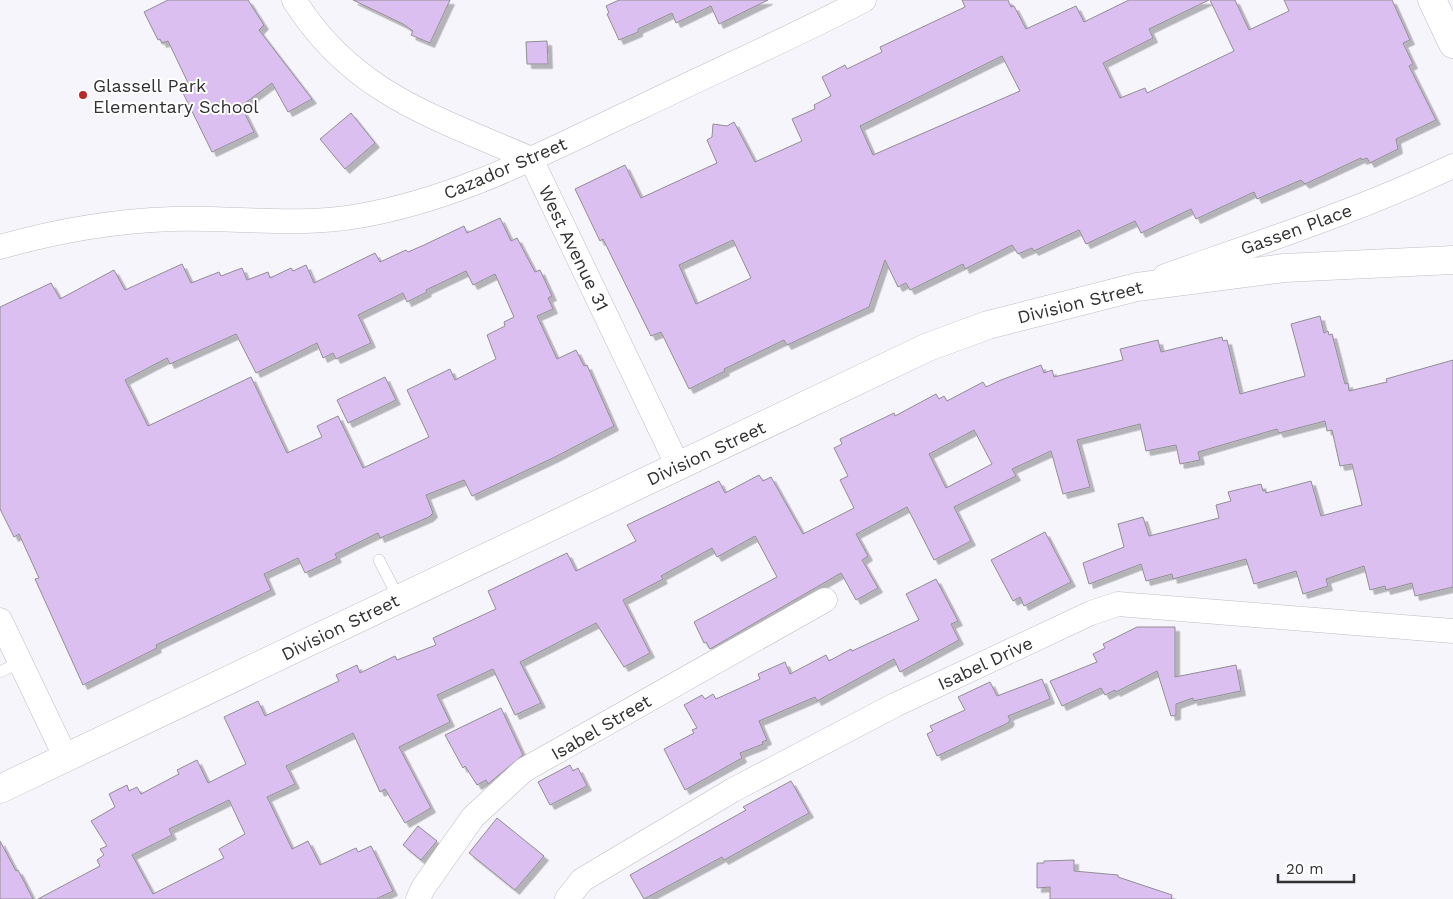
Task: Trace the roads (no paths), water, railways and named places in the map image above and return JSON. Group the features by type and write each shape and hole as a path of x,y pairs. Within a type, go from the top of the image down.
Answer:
{"street":[{"path":"294,0 329,48 360,75 410,106 531,159"},
{"name":"Cazador Street","path":"0,247 92,226 205,219 285,222 358,216 403,208 447,195 481,182 864,0"},
{"path":"1432,0 1453,44"},
{"name":"West Avenue 31","path":"531,159 678,466"},
{"name":"Gassen Place","path":"1137,286 1296,230 1412,185 1453,166"},
{"name":"Division Street","path":"0,789 928,347 988,324 1137,286 1284,268 1453,260"},
{"name":"Isabel Street","path":"418,899 423,888 473,817 524,770 825,600"},
{"name":"Isabel Drive","path":"567,899 582,880 734,790 895,705 1092,613 1118,604 1453,631"},
{"path":"0,620 10,667 66,758"}],"lane":[{"path":"379,560 399,599"}],"place":[{"name":"Glassell Park Elementary School","path":"83,95"}]}
